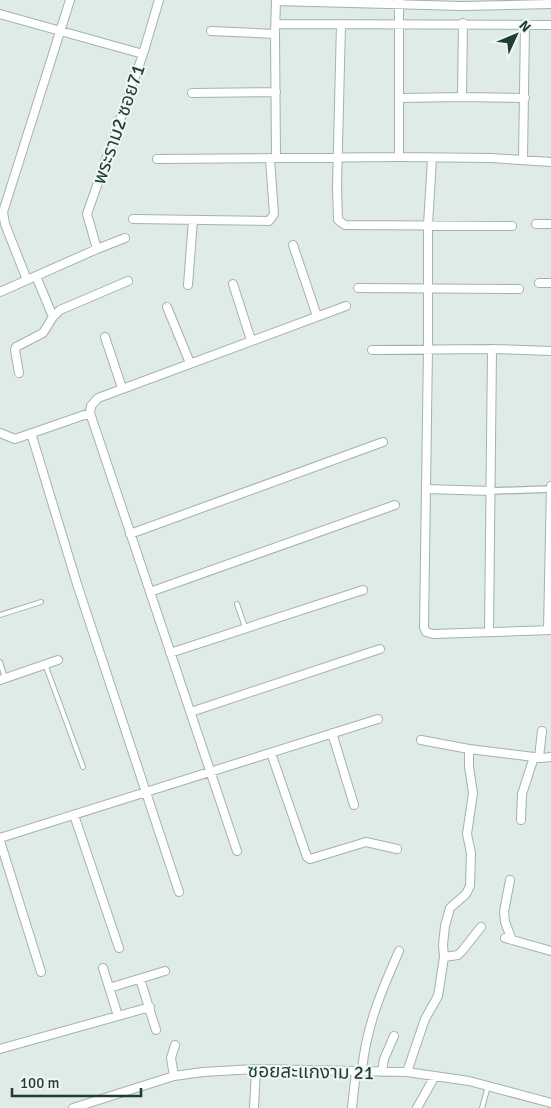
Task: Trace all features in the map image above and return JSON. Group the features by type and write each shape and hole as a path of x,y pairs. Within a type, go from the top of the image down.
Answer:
{"street":[{"path":"26,280 3,212 70,0"},
{"name":"พระราม2 ซอย71","path":"97,249 87,214 143,54 159,0"},
{"path":"133,219 269,221 274,214 273,158 276,92 276,1 523,2 551,4"},
{"path":"399,2 399,157"},
{"path":"0,14 143,54"},
{"path":"276,24 463,23 551,25"},
{"path":"462,98 463,23"},
{"path":"341,24 337,217 342,224 512,226"},
{"path":"523,160 525,24"},
{"path":"211,31 275,34"},
{"path":"192,93 276,92"},
{"path":"400,98 525,98"},
{"path":"158,159 399,157 551,162"},
{"path":"426,490 491,491 551,487 550,630 433,634 426,632 424,627 428,225 432,158"},
{"path":"188,285 193,220"},
{"path":"536,224 551,224"},
{"path":"0,292 125,238"},
{"path":"293,245 317,316"},
{"path":"36,276 53,317"},
{"path":"19,373 16,347 43,333 60,310 128,281"},
{"path":"539,283 551,283"},
{"path":"233,284 251,340"},
{"path":"358,288 519,289"},
{"path":"237,851 90,413 91,406 98,398 122,388 346,306"},
{"path":"167,307 190,363"},
{"path":"105,337 122,388"},
{"path":"372,350 428,348 551,351"},
{"path":"489,632 492,349"},
{"path":"0,433 15,438 90,413"},
{"path":"32,433 80,593 179,892"},
{"path":"130,534 383,442"},
{"path":"150,592 395,505"},
{"path":"170,653 363,590"},
{"path":"191,712 380,650"},
{"path":"2,679 58,660"},
{"path":"41,972 0,839 378,719"},
{"path":"521,820 522,794 536,757 542,731"},
{"path":"332,733 354,805"},
{"path":"421,740 470,749 551,757"},
{"path":"407,1072 425,1019 438,996 444,956 445,926 450,908 466,894 470,886 471,853 467,834 472,793 469,767 470,749"},
{"path":"271,753 307,857 310,859 366,842 397,849"},
{"path":"74,815 119,948"},
{"path":"510,880 504,912 509,939 551,952"},
{"path":"444,956 458,955 481,927"},
{"path":"352,1108 376,1004 399,951"},
{"path":"103,968 118,1016"},
{"path":"109,988 164,971"},
{"path":"140,979 156,1030"},
{"path":"0,1049 150,1007"},
{"path":"382,1072 384,1059 394,1036"},
{"path":"174,1076 171,1058 175,1045"},
{"path":"254,1108 256,1069"},
{"name":"ซอยสะแกงาม 21","path":"73,1108 174,1076 203,1072 256,1069 407,1072 469,1081 546,1104"},
{"path":"417,1108 435,1076"}],"lane":[{"path":"0,615 41,602"},
{"path":"237,604 246,627"},
{"path":"0,662 2,679"},
{"path":"45,664 83,768"},
{"path":"482,1108 488,1086"}]}
